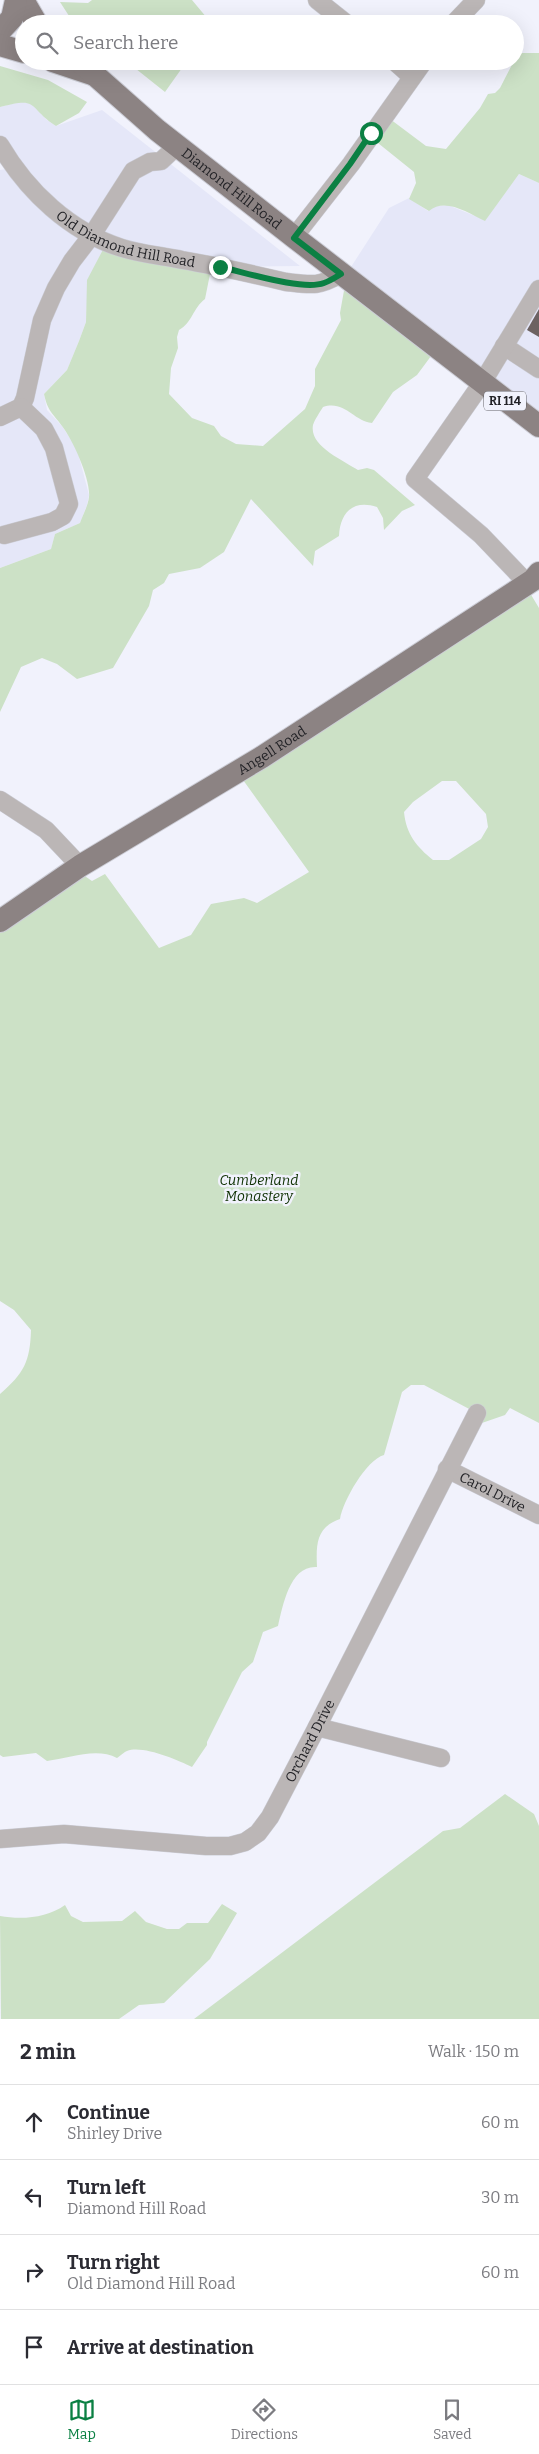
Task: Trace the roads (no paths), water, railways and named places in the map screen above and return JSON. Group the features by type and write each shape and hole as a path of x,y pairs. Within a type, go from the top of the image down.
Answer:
{"main road":[{"path":"0,32 12,18 16,0"},
{"path":"22,0 31,15"},
{"path":"0,45 15,49"},
{"name":"Diamond Hill Road","path":"89,70 178,146 294,238 539,426"},
{"name":"Angell Road","path":"0,921 80,866 262,757 533,578"}],"street":[{"path":"317,0 336,15"},
{"path":"462,15 476,0"},
{"path":"404,70 412,77"},
{"path":"294,238 417,70"},
{"name":"Old Diamond Hill Road","path":"0,145 14,168 34,192 71,222 92,235 122,248 286,282 324,284 341,274"},
{"path":"0,417 21,407 25,398 42,320 56,288 72,261 92,235 133,171 150,162 162,161 178,146"},
{"path":"533,578 414,479 482,383 539,289"},
{"path":"504,346 539,369"},
{"path":"4,535 52,522 63,516 68,504 54,448 44,429 21,407"},
{"path":"0,800 46,830 80,866"},
{"name":"Orchard Drive","path":"0,1839 64,1834 206,1846 230,1846 245,1842 258,1833 270,1817 317,1727 477,1413"},
{"name":"Carol Drive","path":"447,1469 539,1515"},
{"path":"317,1727 441,1758"}],"park label":[{"name":"Cumberland Monastery","path":"259,1188"}]}
